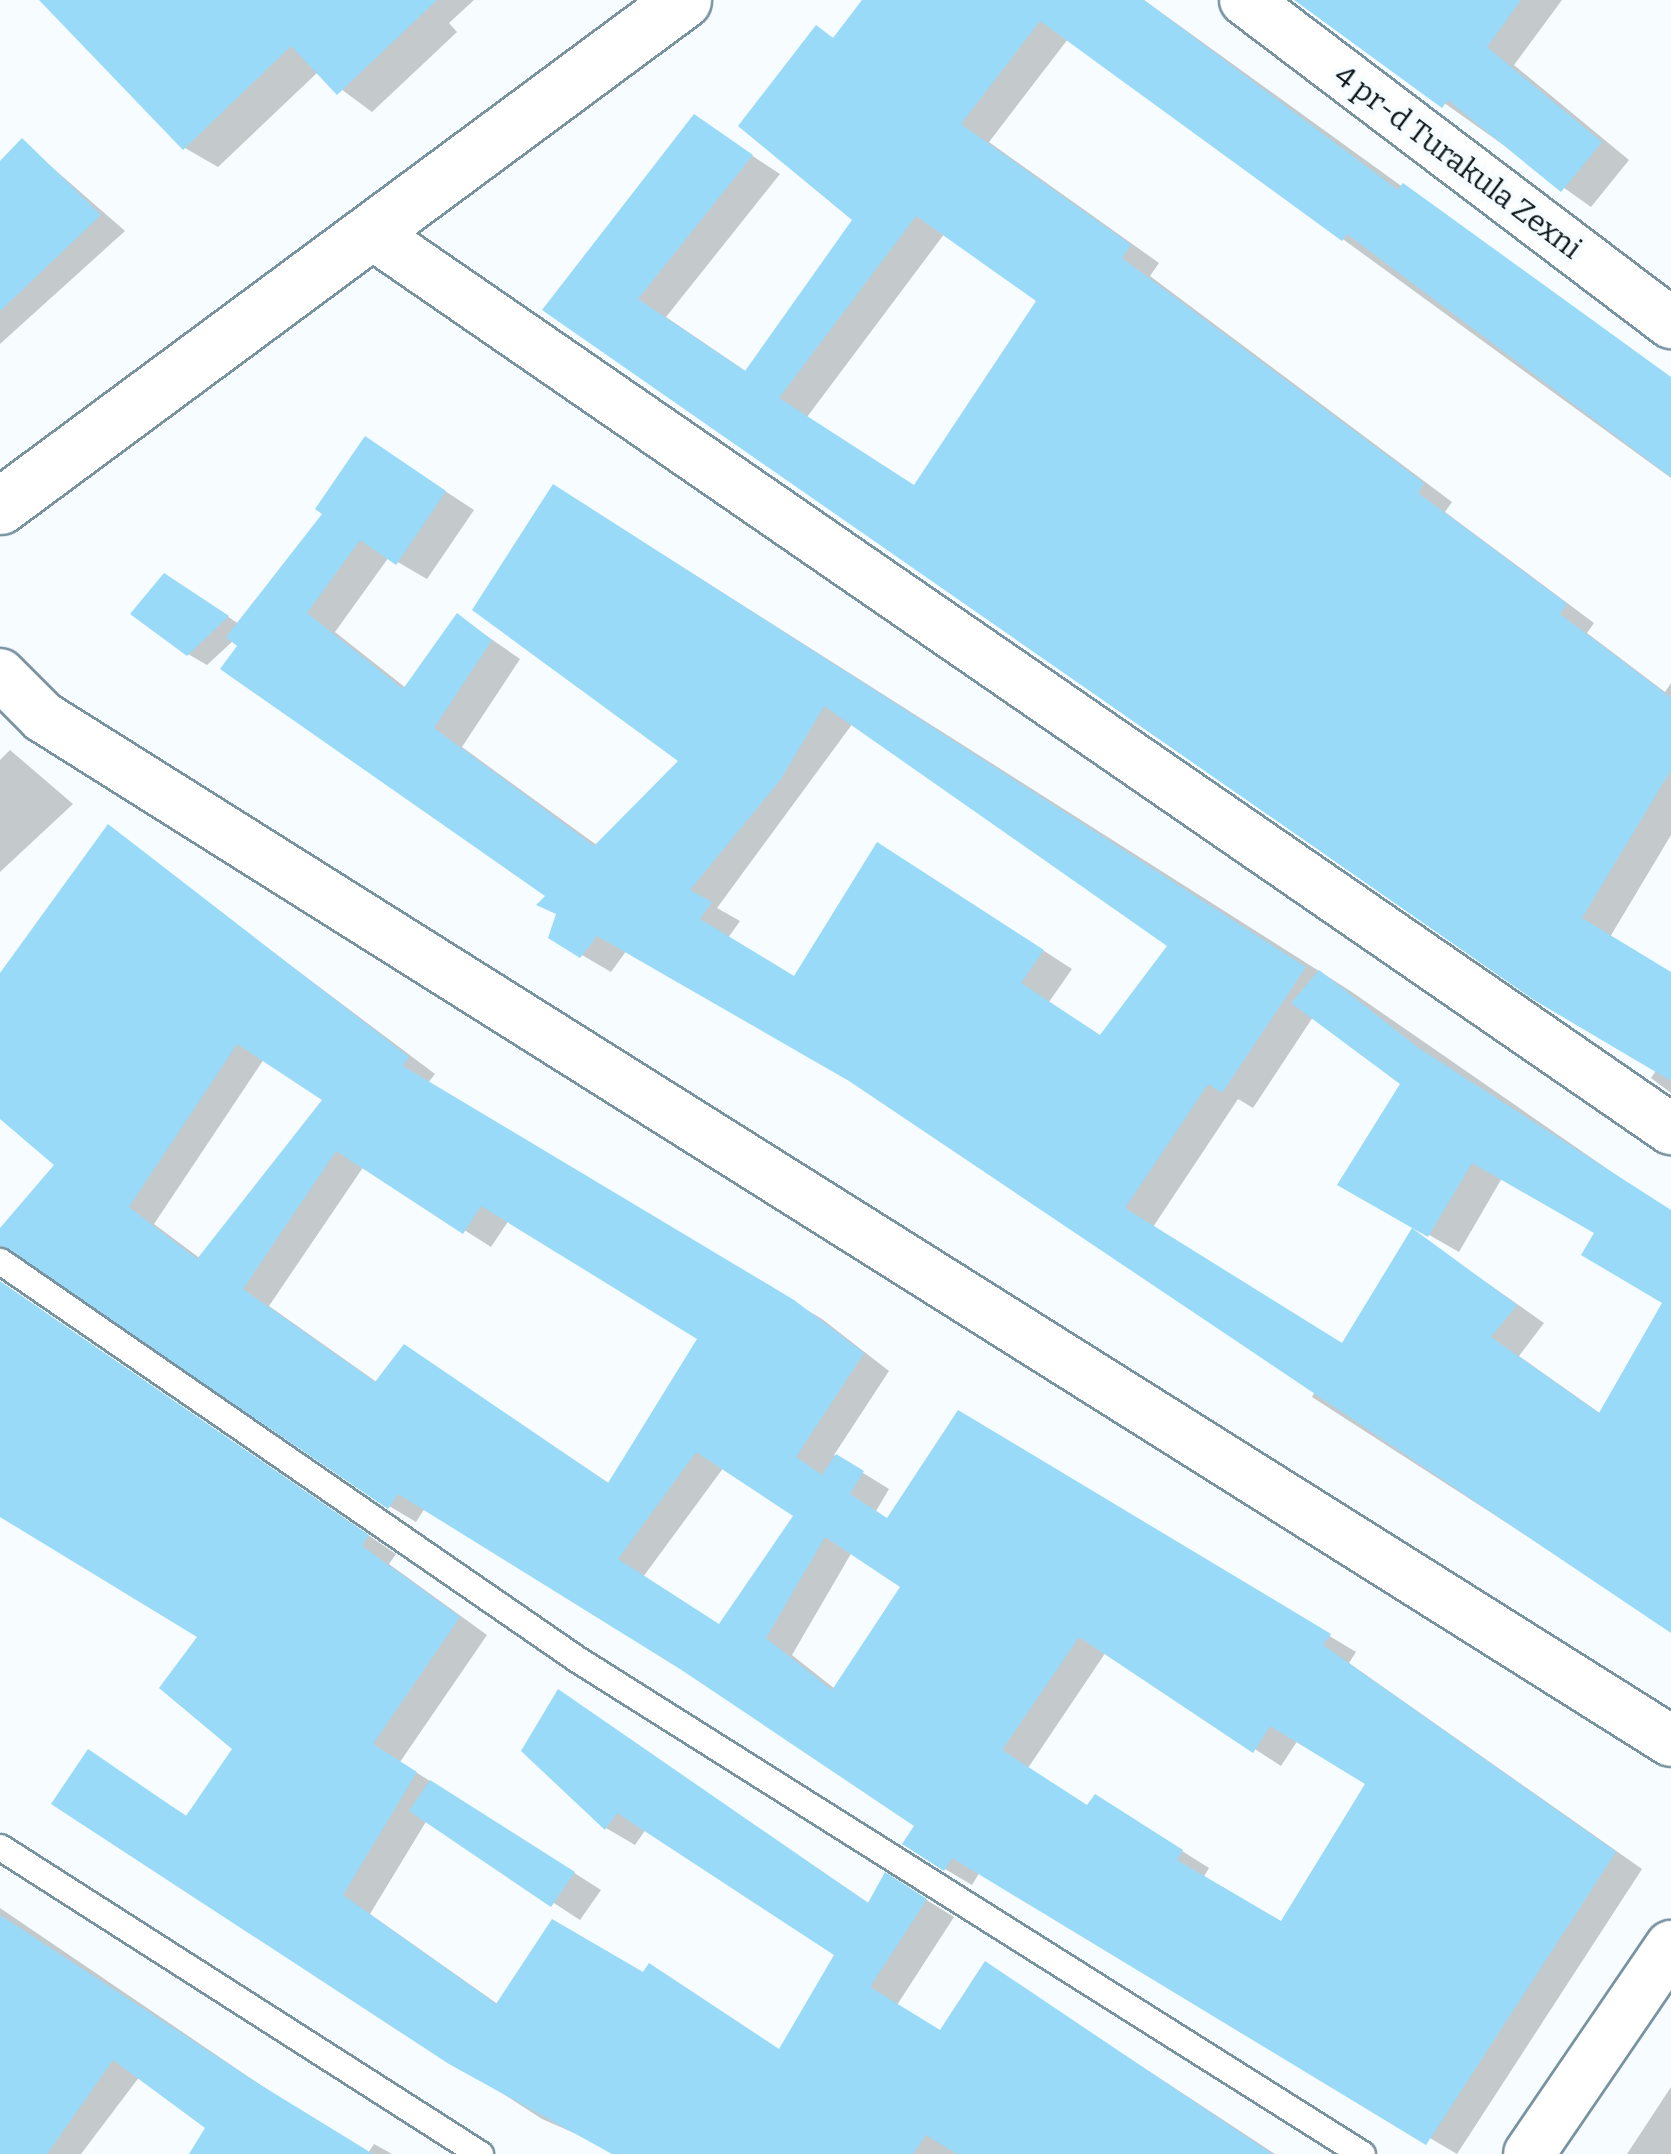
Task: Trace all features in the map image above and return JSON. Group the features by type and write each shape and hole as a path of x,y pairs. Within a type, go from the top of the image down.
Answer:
{"main road":[{"path":"0,506 682,0"}],"street":[{"name":"4 pr-d Turakula Zexni","path":"1245,0 1671,323"},
{"path":"372,233 1671,1129"},
{"path":"0,674 43,717 1671,1741"},
{"path":"1529,2154 1671,1946"}],"lane":[{"path":"0,1261 577,1659 1362,2154"},
{"path":"0,1847 480,2154"}],"building":[{"path":"39,0 437,0 337,95 291,46 183,150"},
{"path":"862,0 1144,0 1398,190 1403,183 1671,377 1671,477 1347,234 1342,241 1040,21 961,124 1131,245 1122,258 1424,483 1418,493 1567,604 1560,614 1671,698 1671,770 1582,918 1671,972 1671,1081 1534,1000 542,310 694,114 753,155 638,299 745,371 852,220 738,126 816,25 833,38","holes":["916,216 1036,301 914,485 779,398"]},
{"path":"1294,0 1521,0 1487,47 1602,142 1561,192 1448,100 1442,108"},
{"path":"22,138 101,215 0,311 0,161"},
{"path":"365,436 446,491 396,565 360,540 307,613 403,689 457,613 492,640 434,728 594,846 678,761 472,610 553,484 1306,967 1222,1093 1208,1084 1125,1208 1342,1343 1412,1228 1517,1305 1491,1337 1599,1413 1662,1303 1581,1255 1594,1233 1472,1163 1428,1237 1337,1185 1400,1084 1291,1003 1319,970 1420,1049 1671,1210 1671,1633 849,1081 597,936 580,958 548,938 556,914 536,905 545,896 220,669 237,646 226,637 322,514 315,509","holes":["824,706 1167,946 1100,1035 1021,983 1044,950 877,842 794,976 700,919 712,902 690,890 781,779"]},
{"path":"164,573 229,616 187,656 130,614"},
{"path":"108,824 409,1057 403,1066 794,1300 864,1353 796,1457 822,1475 836,1454 864,1471 850,1494 887,1518 958,1410 1331,1634 1323,1645 1616,1852 1426,2145 952,1858 944,1871 902,1844 914,1826 680,1669 398,1494 388,1509 0,1245 0,1228 54,1165 0,1119 0,973","holes":["237,1044 322,1100 197,1259 129,1207","336,1151 463,1234 481,1206 697,1339 608,1483 404,1344 375,1382 243,1289","696,1452 793,1516 719,1624 618,1559","825,1537 900,1587 832,1690 766,1638","1079,1637 1253,1753 1270,1726 1365,1784 1281,1921 1177,1860 1183,1850 1095,1794 1087,1805 1002,1750"]},
{"path":"0,1281 369,1535 362,1546 460,1617 373,1744 417,1772 343,1895 496,2004 552,1919 643,1972 649,1963 779,2049 834,1955 617,1813 605,1830 521,1751 558,1689 868,1903 885,1872 927,1899 870,1987 940,2030 985,1961 1272,2154 957,2154 926,2135 913,2154 612,2154 449,2064 51,1804 88,1749 186,1816 232,1749 159,1688 197,1637 0,1517"},
{"path":"430,1780 575,1872 551,1907 409,1811"},
{"path":"0,1915 373,2154 189,2154 205,2128 113,2060 47,2154 0,2154"}]}
